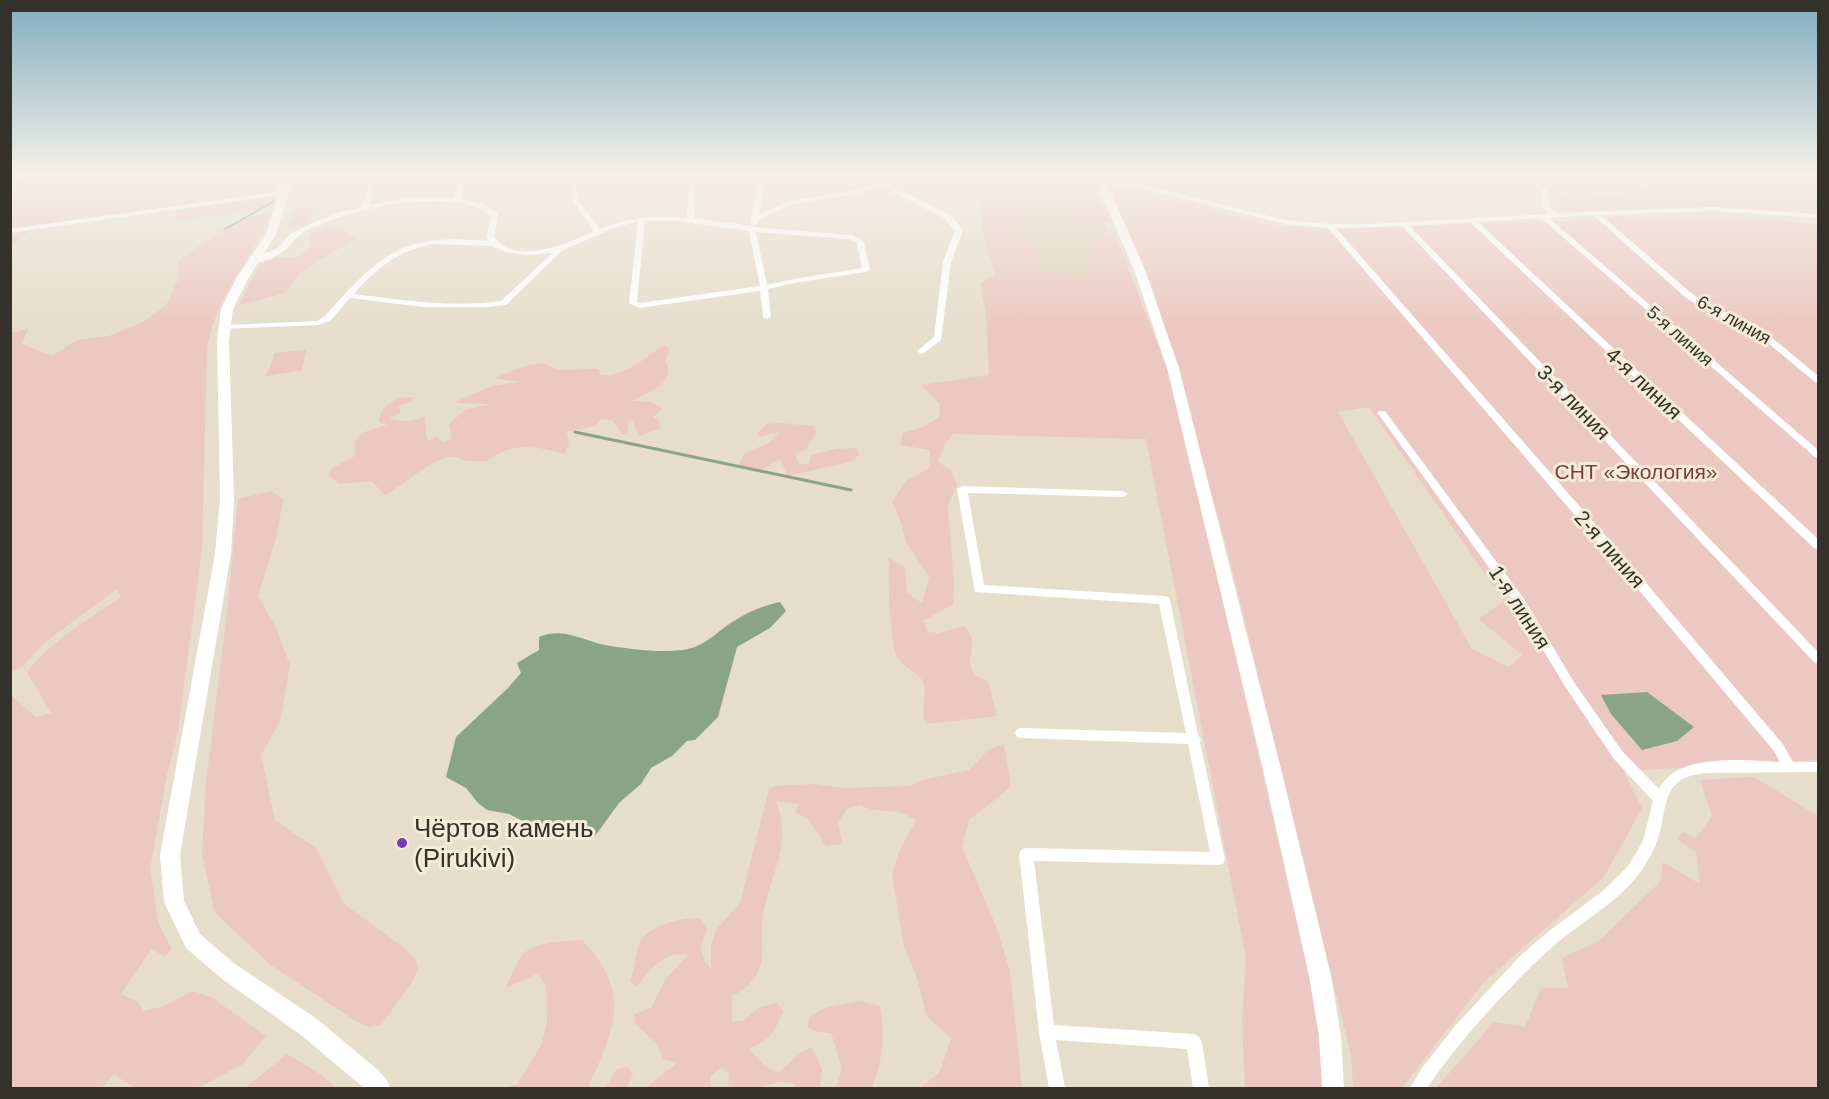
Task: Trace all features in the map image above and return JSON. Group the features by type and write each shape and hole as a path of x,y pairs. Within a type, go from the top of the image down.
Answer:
{"street":[{"path":"10,231 42,226"},
{"path":"273,226 227,309 224,341 227,499 223,554 170,855 174,902 194,941 228,971 309,1027 370,1078 379,1089"},
{"path":"255,261 274,253 294,235 311,226"},
{"path":"493,226 490,237 494,244 502,249 519,253 559,250"},
{"path":"595,226 599,232"},
{"path":"348,296 423,305 503,303 559,250 612,226"},
{"path":"641,226 633,303 639,306 764,288 815,277 861,273 866,270 860,242 855,239 735,226"},
{"path":"921,351 939,338 946,262 959,231 956,226"},
{"path":"1121,226 1162,328 1272,769 1317,964 1330,1036 1333,1089"},
{"name":"2-я линия","path":"1330,226 1620,560 1778,747 1790,768"},
{"name":"3-я линия","path":"1406,226 1818,659"},
{"name":"4-я линия","path":"1479,226 1818,545"},
{"name":"5-я линия","path":"1555,226 1818,455"},
{"name":"6-я линия","path":"1610,226 1688,295 1709,309 1753,326 1772,339 1818,380"},
{"path":"752,229 764,288 767,317"},
{"path":"225,327 319,323 328,318 386,257 402,249 435,242 494,244"},
{"path":"264,246 286,244"},
{"name":"1-я линия","path":"1382,413 1520,602 1570,685 1618,755 1660,799"},
{"path":"1057,1089 1047,1032 1026,854 1218,859 1195,739 1164,600 979,589 962,489 1123,495"},
{"path":"1021,733 1195,739"},
{"path":"1418,1089 1429,1071 1477,1012 1542,946 1595,906 1629,876 1649,844 1660,799 1675,777 1695,769 1818,768"},
{"path":"1047,1032 1194,1042 1202,1089"}],"shaded area":[{"path":"1019,226 1104,226 1107,232 1093,235 1087,278 1039,270 1017,232"},
{"path":"780,602 786,611 770,628 737,647 718,717 695,740 687,741 672,756 651,768 641,784 619,803 595,836 573,839 537,828 509,814 487,810 466,788 446,777 456,737 521,673 517,663 539,650 539,637 556,633 624,648 654,651 683,650 698,646 745,614"},
{"path":"1647,692 1694,727 1677,741 1642,750 1611,714 1601,695"}],"green space":[{"path":"11,226 34,226 11,248"},
{"path":"231,226 265,226 217,313 207,350 202,549 178,732 167,775 150,869 159,925 172,949 164,957 152,948 121,994 137,1001 144,1011 164,1006 193,991 211,997 266,1036 243,1064 202,1086 134,1088 114,1074 102,1088 11,1088 11,695 36,717 51,713 27,672 59,640 121,597 117,589 44,643 22,667 11,672 11,333 28,329 22,344 52,356 77,340 109,336 143,322 167,304 179,277 178,265 181,258"},
{"path":"324,226 334,226 356,238 300,273 285,293 239,305 252,278 263,264 269,260 297,257 303,254 312,242 308,239 311,233"},
{"path":"983,226 1019,226 1018,232 1040,250 1039,270 1086,278 1093,235 1107,232 1115,235 1172,381 1320,1023 1325,1088 1245,1088 1242,1022 1246,958 1146,439 953,434 945,444 938,462 951,470 957,485 948,505 954,585 953,604 923,621 928,632 938,633 965,626 972,643 969,661 974,675 988,681 997,716 926,724 923,715 925,693 923,682 899,660 896,653 890,612 889,558 905,567 907,593 922,603 929,577 906,542 901,522 892,502 906,481 930,468 930,450 900,445 903,433 923,427 939,417 940,404 921,385 989,375 986,315 980,283 995,275"},
{"name":"СНТ «Экология»","path":"1126,226 1286,226 1328,231 1410,226 1818,226 1818,760 1624,771 1642,808 1604,877 1484,982 1402,1088 1353,1088 1351,1055 1227,549 1152,284","holes":["1369,407 1504,601 1479,619 1522,655 1509,667 1472,649 1338,412"]},
{"path":"665,345 670,350 665,361 668,376 659,386 632,401 650,402 663,408 653,417 659,420 660,428 639,436 635,429 634,418 627,422 629,430 623,435 612,420 602,419 595,426 567,432 569,444 564,454 524,447 506,450 487,461 446,458 428,466 385,495 371,481 339,484 329,476 331,469 355,456 354,443 361,433 387,425 379,422 383,410 391,402 401,398 413,397 412,402 399,405 400,412 389,419 408,421 425,416 426,437 429,441 437,436 442,442 450,440 449,424 465,410 491,404 453,403 492,386 518,382 494,378 528,365 544,363 556,370 598,369 601,375 610,375 627,370"},
{"path":"306,350 302,370 266,376 275,353"},
{"path":"767,424 814,426 817,432 806,449 795,454 799,464 809,464 811,455 836,449 857,448 859,455 851,462 786,476 786,470 779,459 760,471 738,466 744,454 768,443 780,432 758,437 758,432"},
{"path":"271,491 283,499 277,535 258,596 276,628 290,665 280,721 261,756 275,820 316,848 344,904 403,947 416,960 418,969 412,982 382,1024 369,1027 356,1021 272,966 215,913 202,855 206,783 238,499"},
{"path":"1004,744 1011,787 969,820 962,847 996,926 1010,971 1022,1088 920,1088 940,1072 951,1038 927,1017 917,978 904,947 892,874 900,849 916,821 910,816 896,812 875,810 860,805 847,809 838,823 842,844 826,846 809,820 795,812 798,804 776,801 781,818 781,848 762,922 761,961 753,981 732,996 732,1021 743,1021 760,1007 777,1003 783,1011 774,1031 766,1039 748,1049 766,1067 778,1073 802,1052 812,1047 822,1069 820,1088 797,1088 794,1083 777,1082 758,1088 728,1088 729,1075 722,1067 710,1076 711,1088 645,1088 677,1063 663,1059 657,1043 635,1024 634,1014 652,1007 665,980 688,955 672,955 665,958 636,987 630,981 639,944 649,932 657,927 685,919 701,919 707,929 702,945 702,955 711,969 711,946 715,931 740,903 769,789 775,786 817,784 842,788 911,786 922,780 969,770 988,750"},
{"path":"1754,777 1818,816 1818,1088 1436,1088 1494,1022 1525,1027 1541,988 1568,988 1562,958 1599,941 1660,882 1663,862 1700,884 1696,852 1678,840 1682,832 1696,838 1712,816 1700,780"},
{"path":"582,940 598,959 608,977 613,994 614,1012 605,1048 588,1088 505,1088 517,1084 541,1046 547,1023 546,985 537,974 506,988 516,965 525,952 532,948 557,942"},
{"path":"860,1001 880,1006 883,1038 879,1067 872,1088 836,1088 842,1069 831,1033 817,1032 808,1027 809,1018 824,1008"},
{"path":"287,1054 320,1074 336,1088 245,1088"},
{"path":"628,1067 633,1074 627,1088 605,1088 617,1069"}],"waterway":[{"path":"225,229 230,226"},
{"path":"575,432 851,490"}],"place":[{"name":"Чёртов камень (Pirukivi)","path":"402,843"}]}
